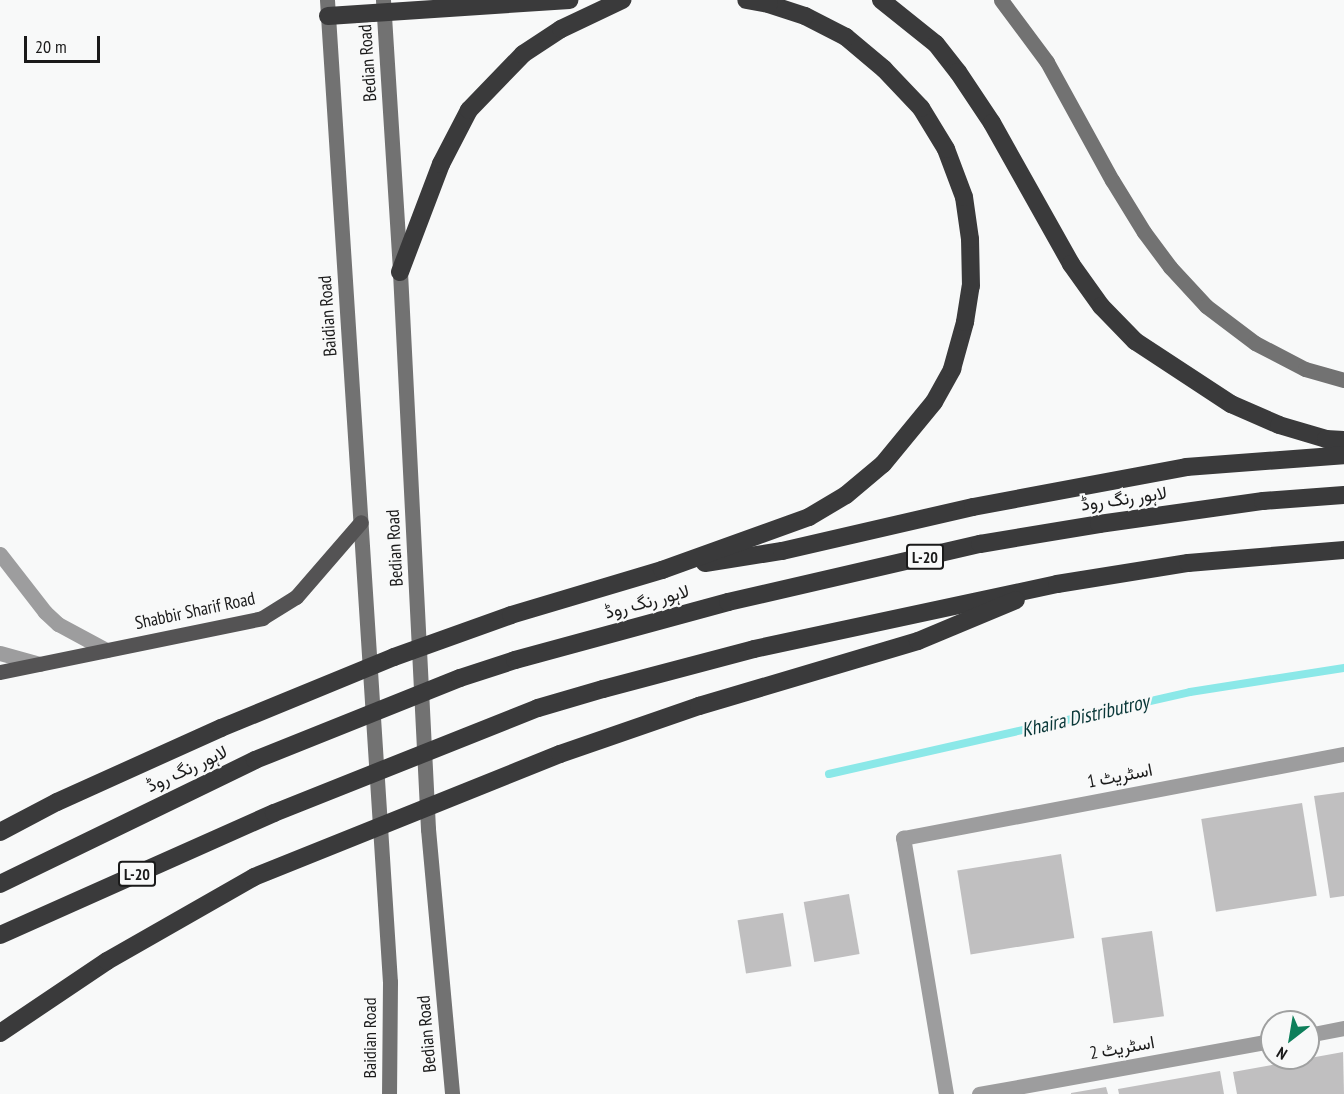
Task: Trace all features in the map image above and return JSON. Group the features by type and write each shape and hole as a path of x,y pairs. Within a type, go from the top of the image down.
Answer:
{"highway":[{"path":"328,8 569,0"},
{"path":"400,272 441,164 469,110 523,54 561,29 622,0"},
{"path":"0,832 57,802 221,728 394,657 511,615 662,570 809,517 846,495 883,464 934,402 952,369 965,322 971,286 970,240 964,197 946,148 921,108 884,69 846,37 805,16 769,4 746,0"},
{"path":"881,0 936,44 958,72 992,123 1071,264 1101,306 1135,341 1231,404 1279,425 1326,439 1344,440"},
{"path":"662,570 783,551 984,505 1186,467 1344,455"},
{"name":"لاہور رنگ روڈ","path":"0,884 255,760 460,678 515,660 728,602 980,544 1239,504 1344,495"},
{"name":"L-20","path":"0,935 274,813 538,708 754,650 1057,584 1188,563 1344,550"},
{"path":"0,1033 107,962 254,877 560,754 710,703 918,640 1057,584"}],"main road":[{"path":"1001,0 1047,62 1112,180 1144,232 1170,267 1206,306 1255,343 1305,369 1344,380"},
{"name":"Bedian Road","path":"384,6 428,829 452,1094"},
{"name":"Baidian Road","path":"328,8 390,982 389,1094"},
{"name":"Shabbir Sharif Road","path":"0,672 262,618 296,597 361,522"}],"street":[{"path":"0,554 45,612 58,624 106,650"},
{"path":"0,653 40,664"},
{"name":"اسٹریٹ 1","path":"946,1094 903,838 1344,754"},
{"path":"1320,1033 1344,1028"},
{"name":"اسٹریٹ 2","path":"979,1094 1260,1043"}],"building":[{"path":"1344,792 1344,896 1330,898 1314,796"},
{"path":"1302,803 1317,896 1216,912 1201,819"},
{"path":"1061,854 1074,938 971,954 957,870"},
{"path":"849,894 860,954 814,962 804,902"},
{"path":"783,913 791,966 746,974 738,920"},
{"path":"1152,931 1164,1016 1113,1023 1101,938"},
{"path":"1343,1052 1344,1094 1237,1094 1233,1072 1260,1067 1260,1070 1320,1070 1320,1056"},
{"path":"1220,1071 1224,1094 1119,1094 1118,1089"},
{"path":"1106,1087 1108,1094 1071,1094 1071,1093"}],"waterway":[{"name":"Khaira Distributroy","path":"829,774 1190,692 1344,668"}]}
